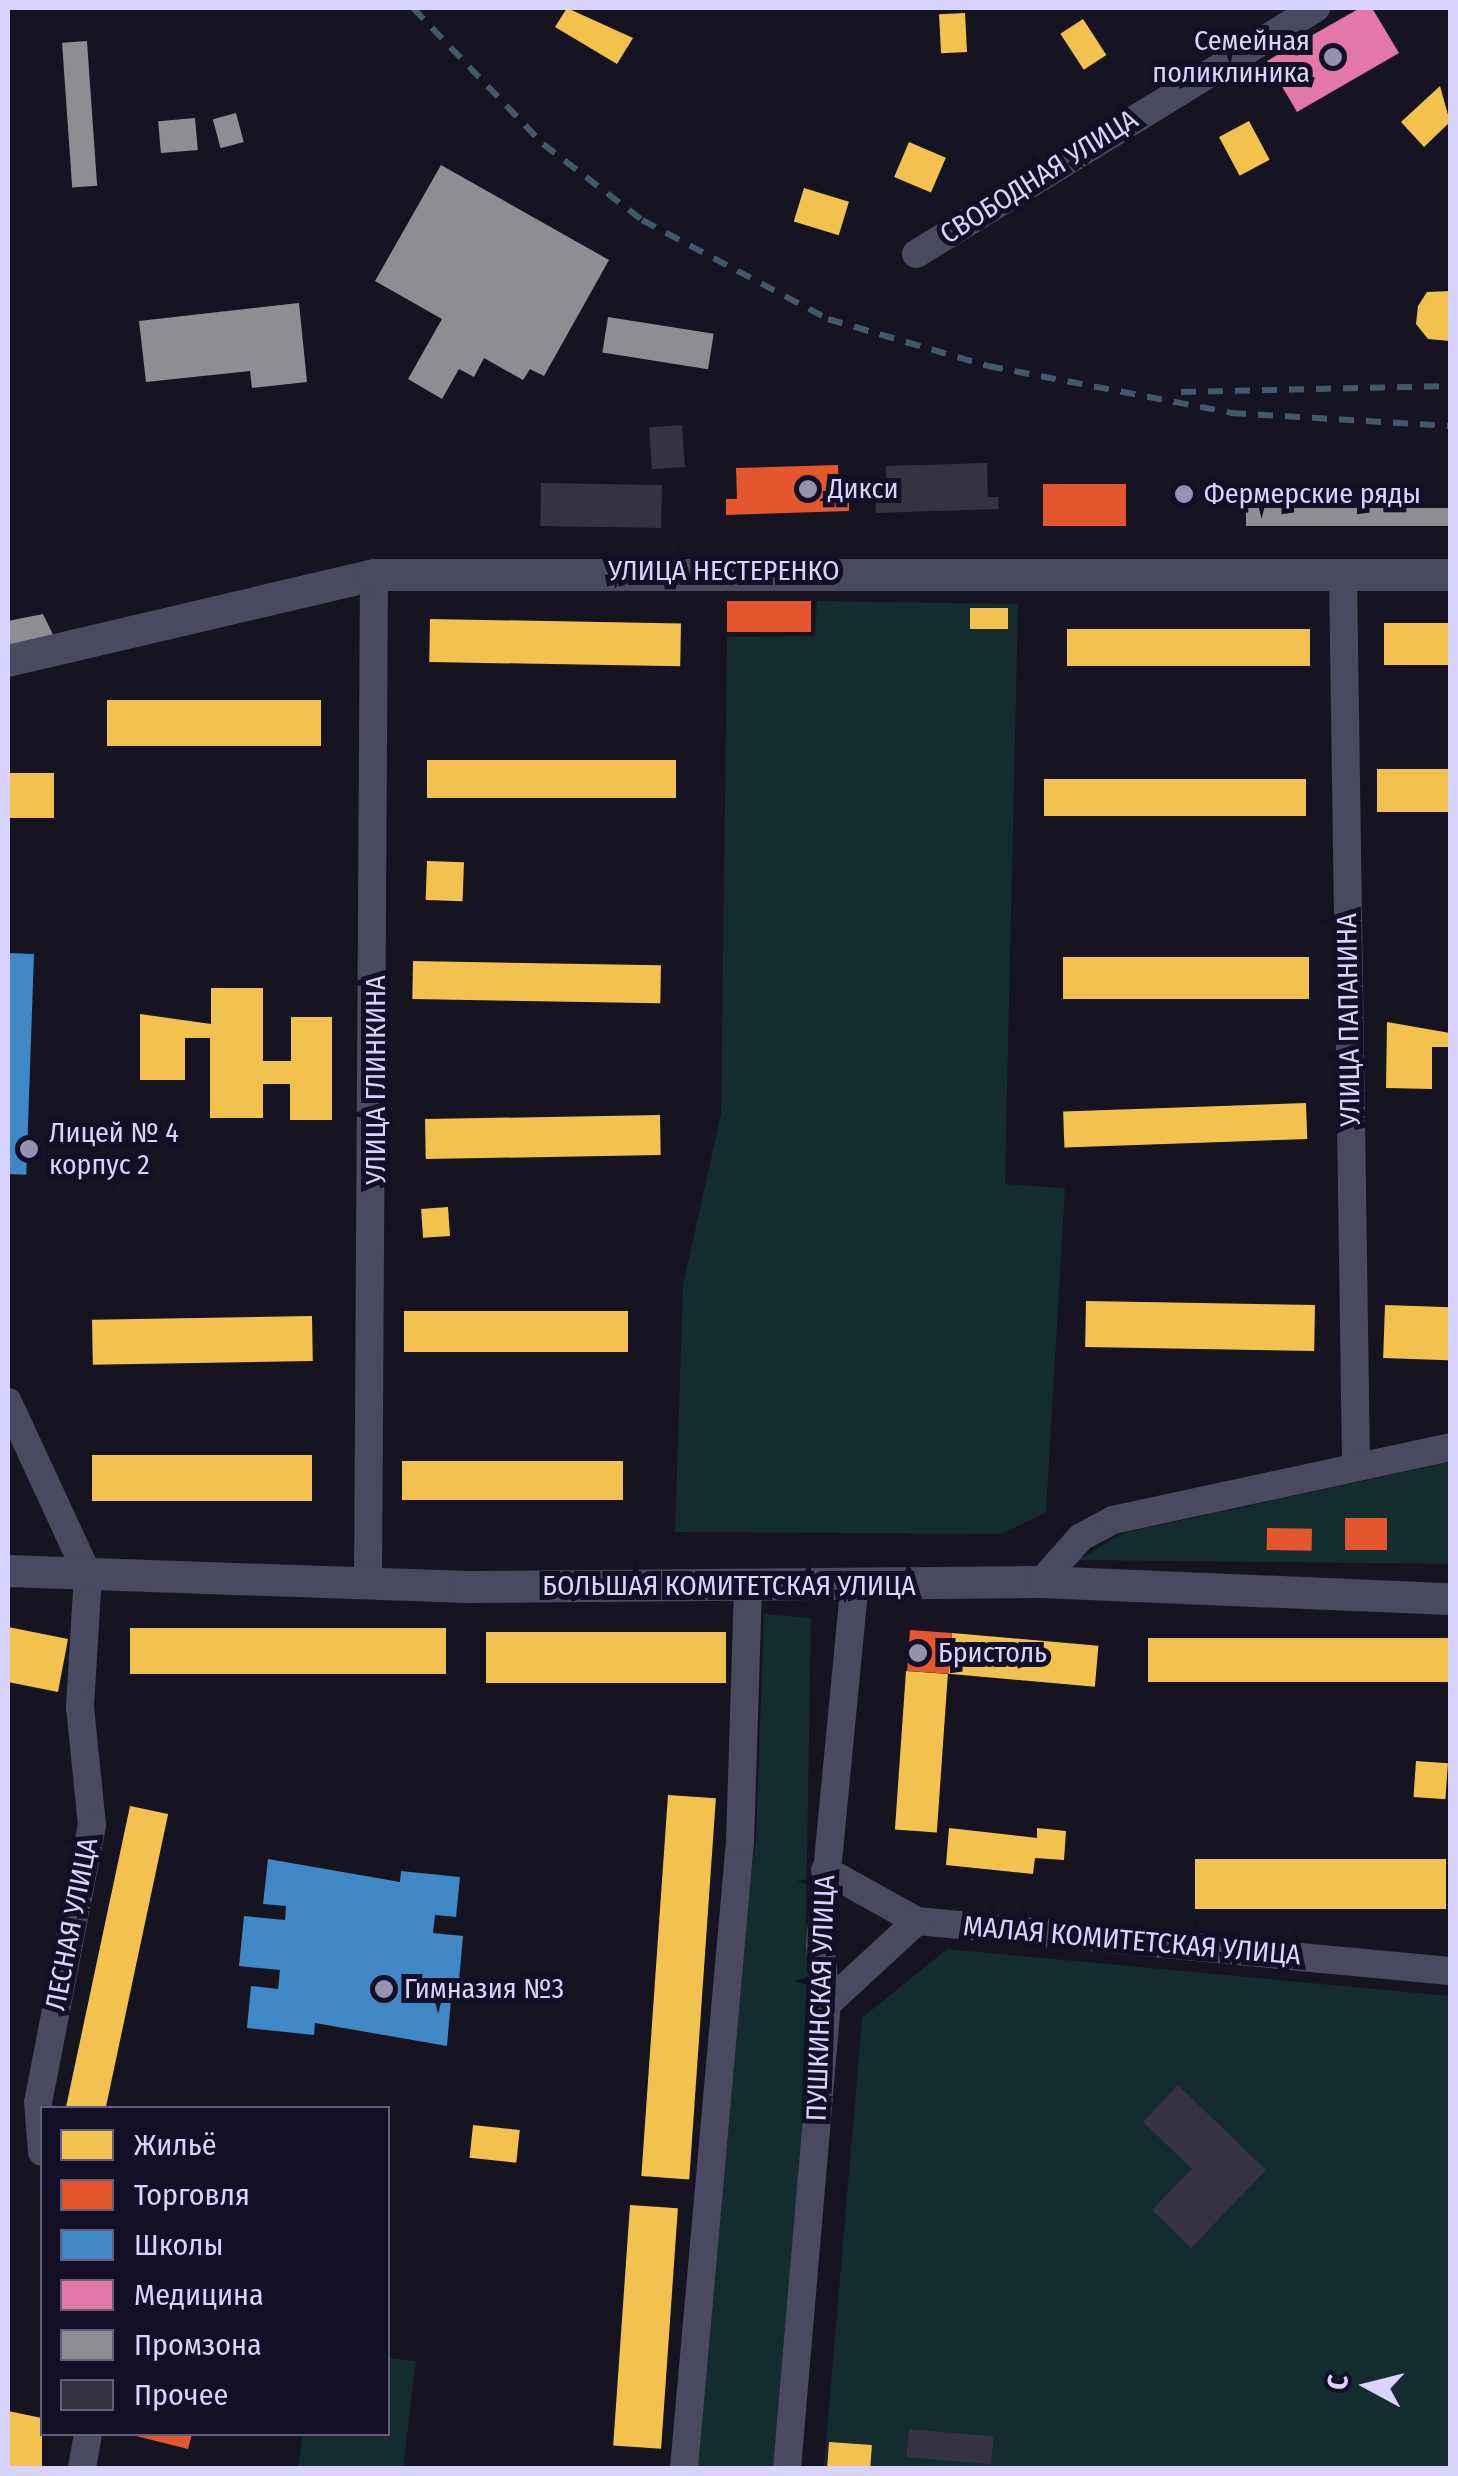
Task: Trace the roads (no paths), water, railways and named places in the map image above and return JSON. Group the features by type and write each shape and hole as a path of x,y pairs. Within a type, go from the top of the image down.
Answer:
{"street":[{"name":"СВОБОДНАЯ УЛИЦА","path":"916,254 1316,8"},
{"name":"УЛИЦА НЕСТЕРЕНКО","path":"8,661 374,576 1450,576"},
{"name":"УЛИЦА ГЛИНКИНА","path":"368,1584 374,576"},
{"name":"УЛИЦА ПАПАНИНА","path":"1343,576 1356,1464"},
{"path":"8,1402 88,1575"},
{"path":"1041,1582 1081,1537 1112,1520 1356,1464 1450,1447"},
{"name":"БОЛЬШАЯ КОМИТЕТСКАЯ УЛИЦА","path":"8,1570 368,1584 854,1588 1041,1582 1450,1599"},
{"name":"ЛЕСНАЯ УЛИЦА","path":"40,2127 38,2102 92,1825 80,1707 88,1575"},
{"path":"684,2468 740,1842 748,1588"},
{"name":"ПУШКИНСКАЯ УЛИЦА","path":"787,2468 827,2004 825,1870 854,1588"},
{"name":"МАЛАЯ КОМИТЕТСКАЯ УЛИЦА","path":"825,1870 917,1921 1450,1971"},
{"path":"827,2004 917,1921"},
{"path":"82,2468 88,2436"}],"railway":[{"path":"413,8 543,144 642,220 828,319 988,366 1231,413 1450,426"},
{"path":"1181,392 1450,386"}],"place":[{"name":"Семейная поликлиника","path":"1333,57"},
{"name":"Дикси","path":"808,489"},
{"name":"Фермерские ряды","path":"1184,494"},
{"name":"Лицей № 4 корпус 2","path":"29,1149"},
{"name":"Бристоль","path":"918,1653"},
{"name":"Гимназия №3","path":"384,1989"}]}
